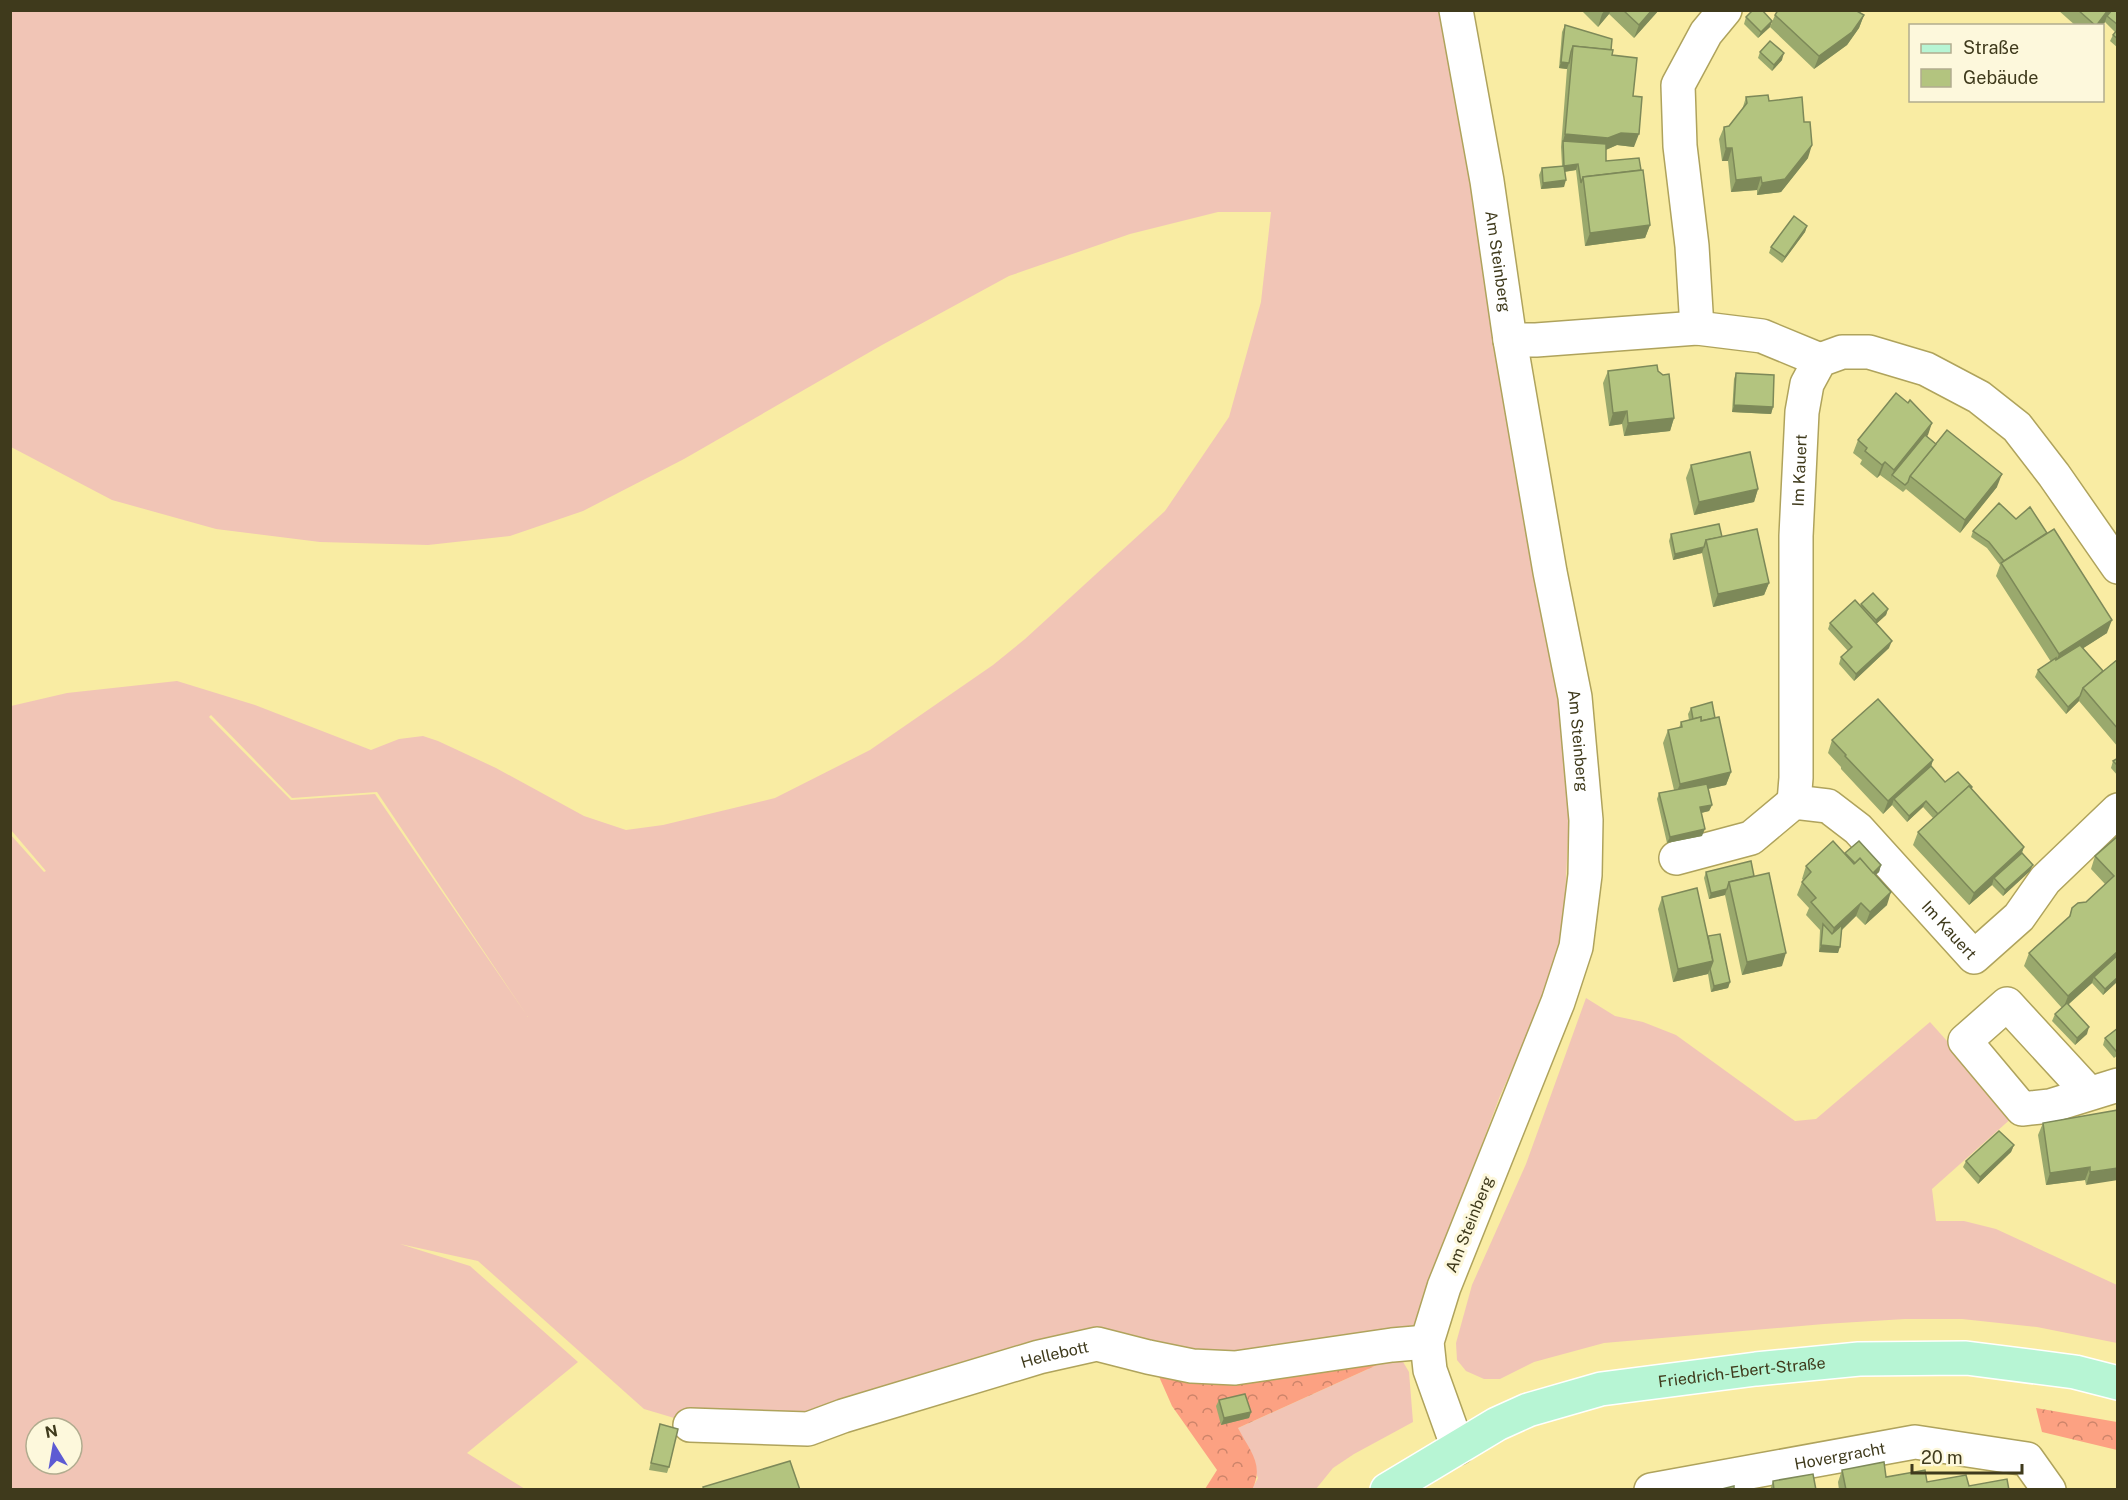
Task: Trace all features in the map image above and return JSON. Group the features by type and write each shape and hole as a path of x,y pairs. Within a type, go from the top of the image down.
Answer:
{"main road":[{"name":"Friedrich-Ebert-Straße","path":"1387,1490 1458,1448 1479,1432 1528,1410 1601,1389 1859,1359 1966,1358 2075,1372 2118,1383"}],"street":[{"name":"Am Steinberg","path":"1456,10 1487,181 1510,340 1550,572 1575,698 1586,820 1585,875 1576,947 1562,991 1444,1287 1427,1342 1430,1370 1458,1448"},
{"path":"1697,328 1692,246 1680,146 1678,85 1706,33 1725,10"},
{"path":"1510,340 1697,328 1762,336 1820,360 1842,352 1869,352 1926,369 1980,397 2017,427 2054,475 2118,567"},
{"name":"Im Kauert","path":"1820,360 1807,384 1802,412 1796,536 1796,778 1794,802 1828,807 1858,829 1974,957 2019,917 2045,880 2118,810"},
{"path":"1676,858 1751,838 1794,802"},
{"name":"Hellebott","path":"690,1425 808,1429 843,1416 1039,1357 1097,1344 1148,1358 1192,1366 1235,1368 1427,1342"},
{"name":"Hovergracht","path":"1651,1490 1915,1442 2027,1459 2049,1490"}],"shaded area":[{"path":"11,11 1448,11 1561,705 1569,816 1564,921 1548,988 1500,1096 1408,1341 1290,1358 1117,1344 842,1411 691,1423 644,1409 478,1261 400,1244 470,1266 578,1362 467,1453 525,1489 11,1489 10,834 44,872 46,871 11,830 11,706 67,693 177,681 255,705 371,750 399,739 423,736 496,768 584,816 626,830 663,825 775,798 870,750 993,665 1025,639 1165,511 1229,417 1261,302 1271,212 1218,212 1130,234 1009,276 882,345 684,459 583,511 510,536 428,545 320,542 216,529 112,500 11,447","holes":["211,715 292,798 377,792 528,1017 375,794 291,800 209,717"]},
{"path":"1586,998 1615,1016 1643,1022 1676,1035 1795,1121 1816,1119 1930,1022 2014,1116 1932,1189 1936,1221 1964,1221 1996,1229 2117,1285 2117,1343 2037,1327 1962,1319 1905,1319 1604,1343 1534,1362 1500,1379 1484,1379 1466,1371 1457,1360 1456,1343 1472,1285 1526,1164"},
{"path":"1399,1355 1409,1372 1413,1422 1333,1468 1316,1489 1252,1489 1258,1478 1238,1428"}],"green space":[{"path":"1399,1355 1238,1428 1251,1450 1256,1465 1256,1481 1252,1490 1205,1489 1217,1470 1172,1406 1153,1363"},
{"path":"2036,1408 2117,1422 2117,1450 2042,1432"}],"building":[{"path":"1623,10 1652,10 1639,25"},
{"path":"1753,10 1762,10 1772,21 1761,32 1746,17"},
{"path":"1778,10 1855,10 1864,15 1852,32 1819,56 1775,15"},
{"path":"2078,10 2108,10 2098,24 2094,24"},
{"path":"2112,10 2118,10 2118,25 2107,16"},
{"path":"1565,25 1612,39 1611,50 1573,46 1569,63 1561,62"},
{"path":"2118,29 2118,39 2113,35"},
{"path":"1770,41 1784,53 1774,65 1760,52"},
{"path":"1573,46 1613,50 1612,55 1637,58 1633,96 1642,97 1639,134 1621,133 1608,138 1565,134"},
{"path":"1768,95 1769,101 1802,97 1804,122 1810,122 1812,145 1785,179 1762,183 1761,177 1736,180 1732,148 1726,148 1724,127 1729,126 1747,103 1746,97"},
{"path":"1563,141 1606,144 1606,161 1639,158 1641,170 1583,177 1581,183 1578,164 1564,166"},
{"path":"1564,166 1566,180 1543,183 1542,168"},
{"path":"1643,170 1650,225 1590,233 1583,177"},
{"path":"1794,216 1807,226 1785,257 1771,247"},
{"path":"1657,365 1658,371 1663,375 1669,374 1674,418 1628,423 1627,411 1613,413 1608,371"},
{"path":"1736,373 1774,375 1773,407 1734,405"},
{"path":"1896,393 1908,403 1910,400 1932,423 1894,470 1885,462 1882,465 1865,451 1867,448 1858,440"},
{"path":"1947,430 2002,474 1965,520 1910,476"},
{"path":"1925,435 1936,444 1905,485 1892,475"},
{"path":"1750,452 1758,489 1699,502 1691,465"},
{"path":"1999,503 2016,519 2030,507 2047,533 2004,561 1989,542 1973,531"},
{"path":"1719,524 1722,537 1706,540 1704,547 1675,554 1671,534"},
{"path":"1757,529 1769,583 1718,594 1706,540"},
{"path":"2054,529 2112,620 2059,654 2001,563"},
{"path":"1873,593 1888,609 1876,620 1861,604"},
{"path":"1855,600 1892,641 1856,674 1841,657 1852,647 1830,623"},
{"path":"2080,645 2103,671 2083,688 2080,696 2068,707 2038,670"},
{"path":"2118,659 2118,729 2083,688"},
{"path":"1878,699 1933,760 1888,801 1832,740"},
{"path":"1712,702 1715,718 1701,721 1701,717 1693,719 1691,708"},
{"path":"1701,717 1701,721 1719,717 1731,772 1680,784 1668,730 1682,727 1681,722"},
{"path":"1931,766 1945,782 1958,772 1972,787 1969,786 1938,814 1926,801 1909,816 1894,799"},
{"path":"1707,784 1712,805 1700,807 1705,829 1670,837 1659,793"},
{"path":"1969,786 2024,847 1974,893 1918,832"},
{"path":"2118,836 2118,951 2068,996 2029,953 2070,916 2072,908 2078,903 2086,902 2114,876 2095,856"},
{"path":"1833,841 1854,864 1860,858 1891,892 1870,912 1861,903 1834,928 1811,902 1816,898 1802,882 1811,872 1806,866"},
{"path":"1859,841 1881,865 1873,873 1860,858 1855,863 1845,853"},
{"path":"2022,853 2033,865 2005,890 1994,878"},
{"path":"1751,861 1754,876 1729,882 1727,889 1711,893 1706,872"},
{"path":"1769,873 1786,953 1747,962 1729,882"},
{"path":"1697,888 1713,961 1678,969 1662,897"},
{"path":"1823,924 1832,934 1842,925 1840,947 1821,945"},
{"path":"1720,934 1730,982 1714,986 1710,969 1713,961 1708,936"},
{"path":"2118,955 2118,977 2105,989 2094,977"},
{"path":"2067,1003 2089,1027 2077,1038 2055,1014"},
{"path":"2118,1028 2118,1050 2116,1051 2105,1038"},
{"path":"2118,1110 2118,1168 2090,1172 2090,1167 2050,1173 2043,1123"},
{"path":"1999,1131 2014,1145 1980,1177 1966,1161"},
{"path":"1245,1394 1251,1412 1224,1418 1219,1400"},
{"path":"660,1424 678,1429 669,1467 651,1463"},
{"path":"790,1461 800,1490 704,1490 703,1487"},
{"path":"1884,1462 1886,1477 1925,1470 1927,1482 1966,1475 1969,1486 2007,1479 2009,1490 1846,1490 1842,1470"},
{"path":"1813,1474 1816,1490 1774,1490 1773,1481"},
{"path":"1734,1486 1734,1490 1718,1490"}]}
